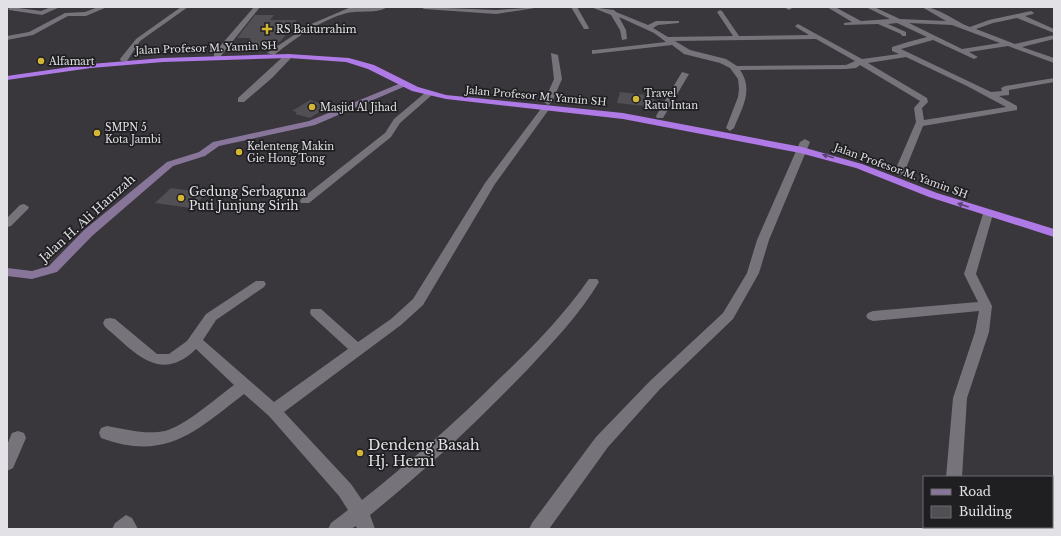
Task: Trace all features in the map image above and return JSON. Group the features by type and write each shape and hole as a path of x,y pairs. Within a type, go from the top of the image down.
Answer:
{"highway":[{"name":"Jalan Profesor M. Yamin SH","path":"7,78 124,59 271,53 320,53 358,58 379,64 410,80 434,88 471,96 650,120 803,146 933,195 988,214 1054,233"},
{"name":"Jalan Profesor M. Yamin SH","path":"7,74 103,63 163,60 289,56 346,60 371,67 404,85 429,94 468,101 547,105 587,105 730,128 862,159 991,207 1054,225"}],"street":[{"path":"12,9 42,13 57,7"},
{"path":"7,38 31,34 67,14 88,13 104,7"},
{"path":"124,59 138,40 185,7"},
{"path":"217,55 257,7"},
{"path":"271,53 301,31 329,17 353,9 384,7"},
{"path":"424,7 496,12 538,7"},
{"path":"574,7 586,28"},
{"path":"594,7 612,11 648,28 687,52 723,61 734,68 742,80 743,88 742,97 730,128"},
{"path":"830,7 860,23"},
{"path":"870,7 974,57"},
{"path":"971,29 990,21 1032,13 1018,7"},
{"path":"928,8 942,8"},
{"path":"928,8 958,24 1054,61"},
{"path":"612,11 623,30 624,39"},
{"path":"720,12 738,39"},
{"path":"1019,16 1054,31"},
{"path":"846,24 898,21 958,24"},
{"path":"648,28 656,23 677,22"},
{"path":"878,22 904,33 904,35"},
{"path":"798,26 922,97 924,101 918,108 920,124 900,173"},
{"path":"961,51 1014,45 1054,37"},
{"path":"920,124 1003,112 1014,108 905,55 895,48 934,38"},
{"path":"595,52 670,41 820,39"},
{"path":"274,411 396,322 418,302 490,183 547,105 558,79 554,55"},
{"path":"734,68 846,67 853,66 859,62 905,55"},
{"path":"241,100 270,76 289,56"},
{"path":"660,116 685,74"},
{"path":"990,95 1006,93 1005,88 1054,80"},
{"name":"Jalan H. Ali Hamzah","path":"7,272 32,275 53,269 88,233 170,164 202,154 216,144 312,123 404,85"},
{"path":"306,201 388,135 397,121 429,94"},
{"path":"538,529 602,442 655,386 728,316 753,273 763,240 803,146"},
{"path":"7,224 24,207"},
{"path":"954,476 960,398 982,332 986,306 984,299 970,274 988,214"},
{"path":"337,529 420,464 494,395 577,307 593,282"},
{"path":"110,323 130,341 157,360 171,359 196,341 208,320 260,284"},
{"path":"873,316 986,306"},
{"path":"316,312 358,350"},
{"path":"196,341 244,386 274,411 345,490 360,512 366,529"},
{"path":"106,433 147,440 164,438 182,430 244,386"},
{"path":"7,463 18,438"},
{"path":"121,529 126,524 129,529"}],"building":[{"name":"RS Baiturrahim","path":"255,15 274,15 270,20 297,20 281,41 270,46 244,46 251,38 237,38"},
{"name":"Travel Ratu Intan","path":"620,92 655,96 653,107 617,103"},
{"name":"Masjid Al Jihad","path":"310,100 328,106 310,118 295,114 297,112 292,111"},
{"name":"Gedung Serbaguna Puti Junjung Sirih","path":"171,188 207,193 191,208 155,203"}],"place":[{"name":"RS Baiturrahim","path":"267,29"},
{"name":"Alfamart","path":"41,61"},
{"name":"Travel Ratu Intan","path":"636,99"},
{"name":"Masjid Al Jihad","path":"312,107"},
{"name":"SMPN 5 Kota Jambi","path":"97,133"},
{"name":"Kelenteng Makin Gie Hong Tong","path":"239,152"},
{"name":"Gedung Serbaguna Puti Junjung Sirih","path":"181,198"},
{"name":"Dendeng Basah Hj. Herni","path":"360,453"}]}
